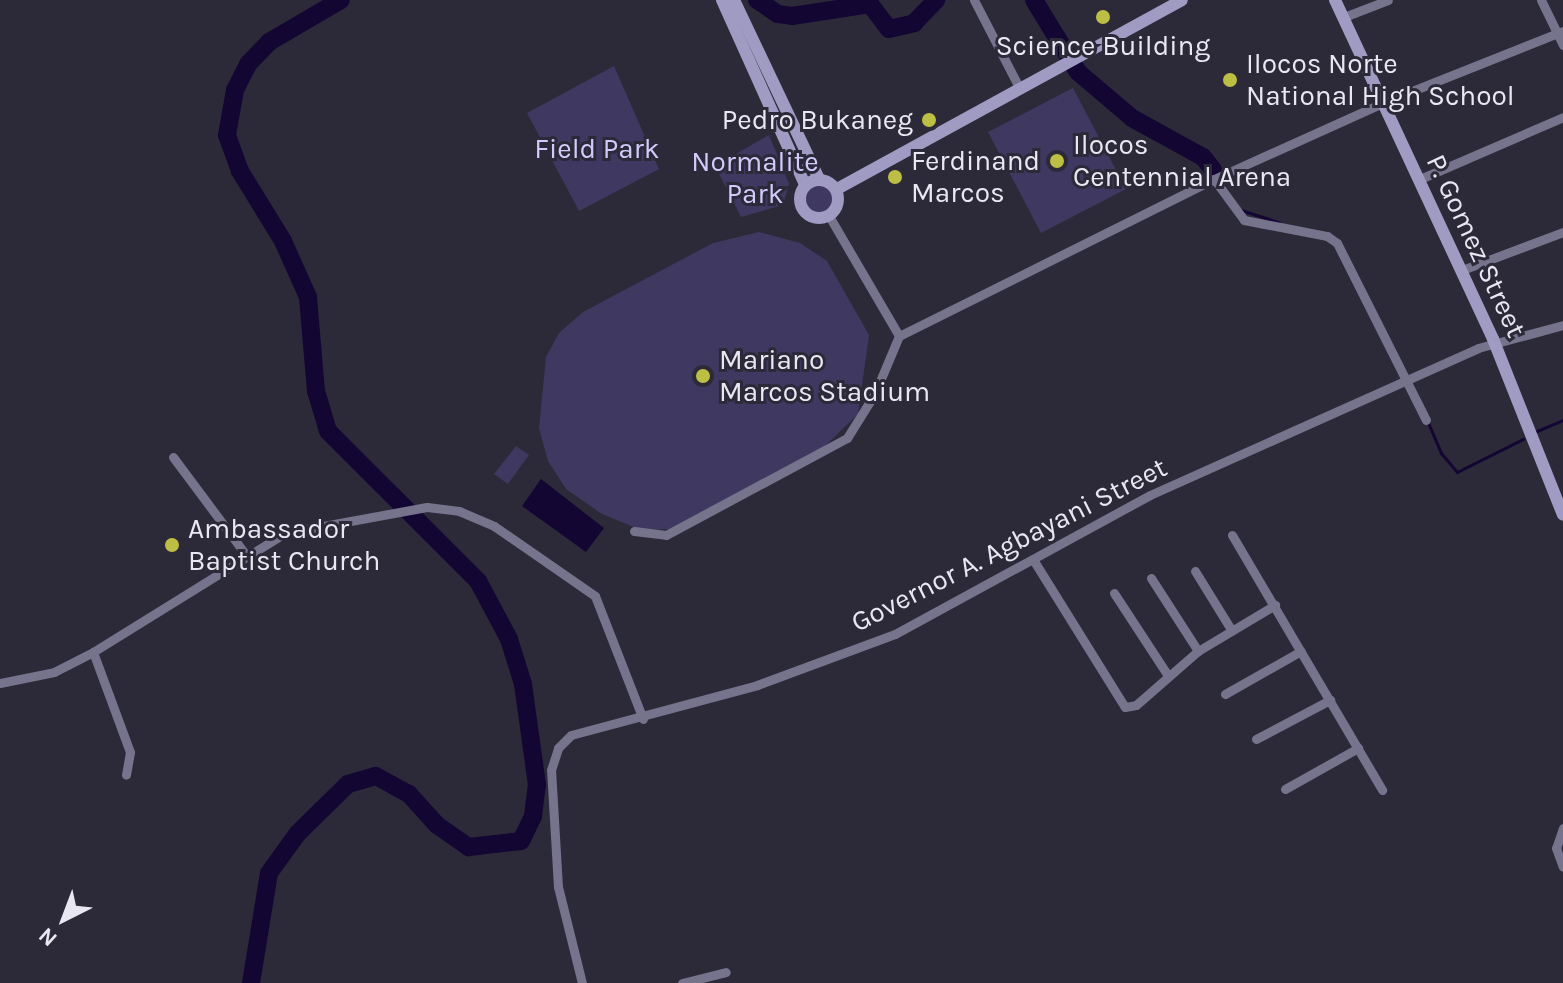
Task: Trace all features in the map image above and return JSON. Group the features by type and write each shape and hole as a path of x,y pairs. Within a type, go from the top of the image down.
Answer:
{"main road":[{"path":"722,0 805,185"},
{"path":"734,0 819,179 837,189"},
{"path":"837,189 1070,58 1182,0"},
{"name":"P. Gomez Street","path":"1335,0 1495,343 1563,515"},
{"path":"819,179 805,185 800,195 804,211 813,217 829,216 839,201 837,189"}],"street":[{"path":"974,0 1019,87"},
{"path":"1344,17 1388,0"},
{"path":"1541,0 1560,32 1563,45"},
{"path":"634,531 666,535 847,438 875,393 899,336 1214,179 1382,103 1560,32"},
{"path":"1420,179 1563,117"},
{"path":"1214,179 1244,220 1327,236 1337,243 1426,420"},
{"path":"829,216 899,336"},
{"path":"1462,270 1563,232"},
{"name":"Governor A. Agbayani Street","path":"582,983 558,887 552,758 578,731 643,719 757,685 895,634 1034,561 1150,495 1495,343 1563,325"},
{"path":"173,457 246,555"},
{"path":"0,683 54,672 93,652 285,533 409,509 456,510 479,518 595,596 643,719"},
{"path":"1232,535 1382,790"},
{"path":"1034,561 1125,707 1136,705 1167,674 1198,651 1275,605"},
{"path":"1195,571 1232,631"},
{"path":"1151,578 1198,651"},
{"path":"1114,593 1167,674"},
{"path":"1225,694 1301,651"},
{"path":"93,652 130,752 126,775"},
{"path":"1256,739 1330,700"},
{"path":"1285,789 1358,748"},
{"path":"1563,828 1556,848 1563,867"},
{"path":"682,983 726,972"}],"green space":[{"name":"Field Park","path":"614,66 659,169 579,211 527,113"},
{"name":"Ilocos Centennial Arena","path":"1073,88 1126,189 1041,233 988,132"},
{"name":"Normalite Park","path":"769,135 789,184 783,205 741,217 715,166"},
{"path":"818,183 829,188 834,199 829,210 818,215 807,210 802,199 807,188"},
{"name":"Mariano Marcos Stadium","path":"759,232 800,243 827,261 869,335 858,414 823,448 669,529 641,530 602,514 566,489 548,461 539,428 546,357 559,333 583,312 713,243"},
{"path":"516,446 529,455 508,484 494,474"}],"shaded area":[{"path":"541,479 604,528 586,552 522,506"}],"waterway":[{"path":"251,983 269,873 298,833 348,784 376,776 409,794 437,825 469,847 521,841 533,816 537,785 523,684 509,639 478,581 328,431 316,391 308,297 283,241 240,171 227,135 235,90 249,63 269,42 341,0"},
{"path":"757,0 778,14 792,16 870,4 889,29 914,23 936,0"},
{"path":"1034,0 1078,72 1132,118 1203,157 1213,170"},
{"path":"1241,210 1279,222"},
{"path":"1427,420 1441,453 1457,472 1523,439"},
{"path":"1537,431 1563,420"}],"place":[{"name":"Science Building","path":"1103,17"},
{"name":"Ilocos Norte National High School","path":"1230,80"},
{"name":"Pedro Bukaneg","path":"929,120"},
{"name":"Ilocos Centennial Arena","path":"1057,161"},
{"name":"Ferdinand Marcos","path":"895,177"},
{"name":"Mariano Marcos Stadium","path":"703,376"},
{"name":"Ambassador Baptist Church","path":"172,545"}]}
